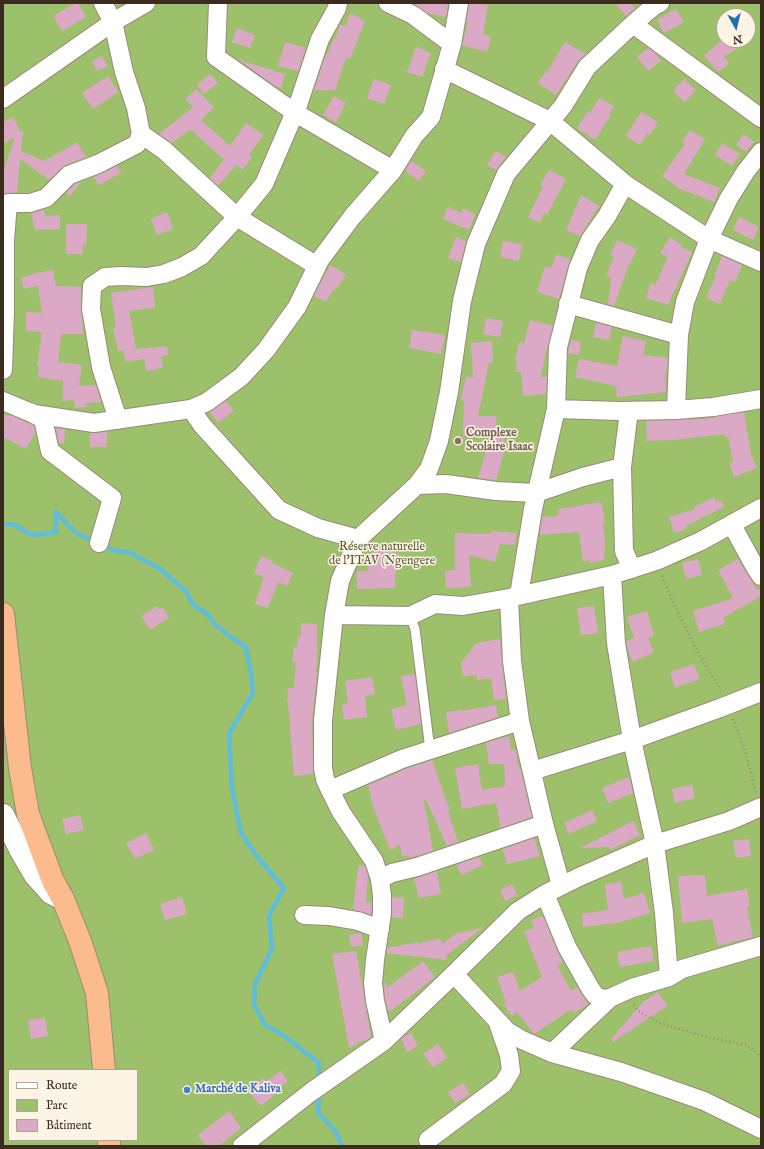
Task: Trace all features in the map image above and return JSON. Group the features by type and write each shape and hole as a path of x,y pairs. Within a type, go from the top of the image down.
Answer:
{"highway":[{"path":"3,614 18,753 28,814 53,881 63,899 80,941 97,993 104,1069"}],"street":[{"path":"3,370 6,204 30,203 46,198 69,175 98,164 137,144 141,134 136,108 124,72 113,22 103,3"},
{"path":"3,99 113,22 146,3"},
{"path":"218,3 216,56 294,112 393,170"},
{"path":"118,420 101,367 91,309 92,286 105,277 147,277 164,274 182,267 201,256 237,217 264,184 298,105 320,39 337,8 338,3"},
{"path":"388,3 413,15 452,44"},
{"path":"3,400 34,414 94,423 191,410 207,402 241,377 266,350 297,307 317,266 352,217 393,170 414,136 431,117 452,44 459,3"},
{"path":"384,1041 375,1001 373,983 382,907 380,879 374,861 341,812 325,778 323,768 323,720 334,615 340,581 358,539 417,485 429,469 439,441 449,392 462,301 476,244 506,174 563,106 587,67 656,4"},
{"path":"633,24 761,118"},
{"path":"444,69 550,121 626,184 709,239 761,262"},
{"path":"141,134 164,150 237,217 317,266"},
{"path":"676,410 679,335 685,302 709,239 729,198 746,171 761,152"},
{"path":"626,184 607,216 590,240 578,268 558,347 556,409 536,493 514,597 512,661 520,721 544,824 553,889 567,947 595,995 602,999 616,995 632,988 669,977 682,969 761,946"},
{"path":"568,304 679,335"},
{"path":"556,409 629,411 676,410 713,408 761,399"},
{"path":"3,400 43,419 50,451 112,498 100,543"},
{"path":"191,410 202,425 279,510 318,528 358,539"},
{"path":"629,411 622,467 624,550 632,569"},
{"path":"417,485 446,484 496,491 536,493 583,477 622,467"},
{"path":"334,615 410,616 435,604 463,606 514,597 612,575 656,561 732,525 761,508"},
{"path":"732,525 761,576"},
{"path":"612,575 616,643 632,740 655,844 664,913 669,977"},
{"path":"532,771 632,740 761,692"},
{"path":"330,790 402,760 520,721"},
{"path":"249,1144 311,1092 384,1041 518,911 553,889 655,844 729,821 761,807"},
{"path":"3,815 35,875 51,893 63,899"},
{"path":"380,879 392,873 416,867 544,824"},
{"path":"304,915 336,917 380,929"},
{"path":"454,974 506,1031 520,1039 552,1053 620,1072 704,1101 761,1129"},
{"path":"552,1053 616,995"},
{"path":"428,1140 503,1084 511,1071 509,1056 497,1021"}],"lane":[{"path":"410,616 415,629 430,750"}],"path":[{"path":"656,561 675,607 701,658 722,691 728,705 745,750 761,807"},
{"path":"616,995 638,1011 659,1023 707,1037 746,1045 761,1056"}],"green space":[{"name":"Réserve naturelle de l'ITAV (Ngengere","path":"3,3 761,3 761,1146 3,1146"}],"building":[{"path":"78,3 86,17 62,31 53,16"},
{"path":"412,3 448,3 446,17 427,13"},
{"path":"469,3 488,5 483,34 491,37 487,52 462,45 468,22 466,22"},
{"path":"615,3 630,3 635,9 626,16"},
{"path":"676,9 684,22 664,33 657,20"},
{"path":"350,13 365,21 350,59 346,57 335,90 314,90 326,54 328,54 340,25 346,26"},
{"path":"237,28 255,35 250,48 232,42"},
{"path":"285,42 306,48 298,71 278,66"},
{"path":"565,42 586,54 578,61 556,95 538,83 546,71 547,72"},
{"path":"716,45 716,48 738,48 724,56 729,63 718,72 704,56"},
{"path":"416,47 431,53 422,77 407,72"},
{"path":"648,48 654,52 661,61 648,71 637,57"},
{"path":"102,56 108,66 97,71 92,61"},
{"path":"239,60 285,74 281,88 275,86"},
{"path":"210,74 218,83 204,94 197,85"},
{"path":"108,76 118,92 93,109 82,93"},
{"path":"374,79 391,85 384,104 367,98"},
{"path":"684,79 696,90 685,102 673,91"},
{"path":"196,89 214,107 201,120 230,146 246,123 263,135 249,155 252,157 243,170 236,165 218,186 210,178 224,160 190,129 172,143 159,134 193,107 185,99"},
{"path":"334,96 346,103 336,122 323,115"},
{"path":"599,98 614,106 609,114 611,115 595,140 577,128 588,111 590,113"},
{"path":"641,112 658,122 650,135 647,133 640,145 626,136"},
{"path":"13,117 20,131 23,132 21,151 44,161 77,142 86,157 65,165 49,180 20,159 17,192 3,194 3,173 15,137 3,144 3,122"},
{"path":"690,130 705,139 684,174 720,188 714,202 678,188 662,176 685,144 682,142"},
{"path":"744,134 754,142 746,152 736,144"},
{"path":"722,143 740,154 732,166 715,155"},
{"path":"496,151 506,157 496,170 487,165"},
{"path":"411,161 426,171 419,181 405,171"},
{"path":"117,166 121,173 98,185 94,177"},
{"path":"549,170 566,179 547,215 544,213 540,223 528,217 543,187 540,185"},
{"path":"81,182 70,196 66,193 75,184"},
{"path":"581,195 599,206 580,236 566,230"},
{"path":"448,207 461,213 463,208 475,214 469,230 443,219"},
{"path":"44,210 45,216 60,215 60,229 35,230 31,213"},
{"path":"167,212 173,229 157,235 151,219"},
{"path":"739,217 759,227 753,240 733,230"},
{"path":"66,224 87,224 86,245 83,245 83,254 66,254"},
{"path":"456,237 466,241 461,262 448,258"},
{"path":"670,237 682,245 681,247 692,252 668,305 646,298 651,283 655,285 668,257 660,253"},
{"path":"617,240 637,249 629,264 614,306 608,304 611,278 606,276 614,256 610,255"},
{"path":"503,241 522,244 519,261 500,257"},
{"path":"556,254 570,259 559,299 537,292 545,266 551,268"},
{"path":"722,256 742,266 735,282 730,280 720,304 706,298"},
{"path":"330,265 346,274 335,291 333,290 326,302 314,296"},
{"path":"53,270 56,286 81,287 83,334 61,334 58,362 82,365 79,386 96,385 101,402 86,403 87,407 75,408 74,400 63,401 63,381 38,377 39,366 37,366 42,332 26,331 26,312 42,313 38,286 24,289 21,278 36,273"},
{"path":"153,287 155,308 129,311 136,349 167,346 168,355 161,356 163,368 146,371 144,359 126,362 123,350 118,351 113,328 116,328 111,293"},
{"path":"486,318 503,321 500,337 483,334"},
{"path":"530,320 553,326 546,350 541,377 547,377 546,394 523,396 521,372 516,372 517,361 515,361 519,342 524,343"},
{"path":"596,323 612,327 609,340 593,337"},
{"path":"412,330 445,335 441,354 409,348"},
{"path":"623,336 646,341 643,355 668,358 665,379 666,392 617,397 616,386 575,377 579,359 617,366"},
{"path":"571,340 581,342 579,355 568,353"},
{"path":"492,341 493,362 489,363 478,416 496,416 497,437 504,437 504,453 496,480 478,478 490,437 463,436 464,401 461,400 466,376 473,378 471,343"},
{"path":"226,401 234,411 218,423 210,412"},
{"path":"744,412 751,454 757,468 734,477 729,463 733,462 728,436 725,437 725,434 673,440 647,441 646,421 704,419"},
{"path":"3,415 13,416 34,426 35,433 26,449 3,437"},
{"path":"56,428 65,429 64,444 59,443"},
{"path":"107,432 107,447 90,447 90,433"},
{"path":"714,497 716,502 721,500 724,507 686,526 687,529 674,533 669,517 695,509 694,507"},
{"path":"601,502 605,522 603,523 605,545 604,560 590,563 589,560 583,562 579,532 540,535 542,517 558,516 559,509"},
{"path":"491,531 516,533 515,545 500,544 495,562 469,555 471,587 446,588 445,571 455,570 455,533 491,534"},
{"path":"374,547 401,555 395,575 395,588 357,589 357,571 367,571"},
{"path":"261,556 273,561 272,563 293,573 287,586 278,582 268,608 255,604 264,577 254,573"},
{"path":"698,559 702,575 686,579 682,563"},
{"path":"738,559 757,590 761,589 761,596 723,618 725,624 699,632 693,611 733,598 718,570"},
{"path":"157,606 158,609 163,608 169,618 150,630 141,616"},
{"path":"594,606 598,633 581,635 577,608"},
{"path":"647,611 654,636 648,638 654,652 633,662 626,641 634,638 627,617"},
{"path":"301,623 317,624 317,672 312,720 313,774 294,776 287,701 288,688 294,688 296,662 292,662 294,647 297,647 298,635 301,636"},
{"path":"500,639 506,699 494,700 491,678 477,680 477,675 463,676 461,663 476,643"},
{"path":"694,664 700,679 675,688 670,672"},
{"path":"415,674 421,724 396,730 391,709 407,705 401,676"},
{"path":"372,677 375,694 365,696 367,717 344,720 342,704 348,703 345,681"},
{"path":"496,705 498,717 449,733 446,712 462,711"},
{"path":"509,736 511,750 516,750 518,767 520,767 532,817 501,828 496,803 462,809 455,768 478,764 482,790 505,786 504,764 489,764 486,743"},
{"path":"432,760 450,811 448,811 458,842 447,846 426,800 424,801 433,851 409,858 408,855 402,857 400,845 390,850 374,809 368,785"},
{"path":"629,777 633,793 608,803 602,788"},
{"path":"692,785 695,798 675,803 672,789"},
{"path":"592,810 597,821 569,834 564,823"},
{"path":"80,815 84,830 66,834 62,819"},
{"path":"633,821 640,835 610,850 609,847 580,848"},
{"path":"146,833 154,850 135,859 126,843"},
{"path":"534,838 540,856 507,864 503,849"},
{"path":"749,839 751,856 736,858 733,841"},
{"path":"479,857 483,865 462,875 456,865"},
{"path":"358,866 365,866 368,875 366,902 372,903 371,915 353,909"},
{"path":"437,871 441,894 419,898 414,879"},
{"path":"705,875 707,896 747,889 750,906 747,907 753,937 718,946 712,919 682,923 678,876"},
{"path":"621,882 624,899 644,893 650,913 614,924 583,927 582,914 608,910 605,884"},
{"path":"512,884 517,895 505,901 500,890"},
{"path":"182,897 187,914 165,920 160,904"},
{"path":"392,897 404,898 403,918 392,917"},
{"path":"543,916 563,962 557,965 571,991 577,987 588,1004 574,1013 571,1009 534,1034 517,1012 512,1016 503,1004 506,1002 497,977 513,972 520,991 542,977 524,931 534,928 531,920"},
{"path":"482,928 446,956 447,960 387,953 387,948 418,942 418,944 440,938 442,944 455,934"},
{"path":"361,933 363,945 351,947 349,935"},
{"path":"651,946 654,961 620,967 617,952"},
{"path":"356,951 371,1037 349,1048 332,954"},
{"path":"423,961 435,977 389,1012 385,999 384,982 388,987"},
{"path":"658,992 667,1006 613,1042 611,1039 643,1002"},
{"path":"45,1018 48,1036 31,1039 28,1020"},
{"path":"411,1033 418,1046 407,1052 401,1039"},
{"path":"438,1044 447,1058 433,1067 423,1054"},
{"path":"281,1071 288,1081 275,1091 276,1093 261,1106 248,1091 263,1078 266,1081"},
{"path":"463,1083 470,1094 455,1103 448,1092"},
{"path":"229,1111 241,1128 219,1146 206,1146 198,1135"}],"waterway":[{"path":"3,524 15,525 28,533 35,535 56,532 56,512 76,533 115,551 129,552 160,569 186,591 196,607 208,614 213,623 246,647 253,693 229,734 232,788 241,833 255,854 284,888 269,915 272,949 255,984 254,1004 265,1025 283,1035 319,1063 319,1080"},
{"path":"319,1092 318,1113 334,1129 342,1146"}],"place":[{"name":"Complexe Scolaire Isaac","path":"458,441"},
{"name":"Marché de Kaliva","path":"187,1090"}]}
